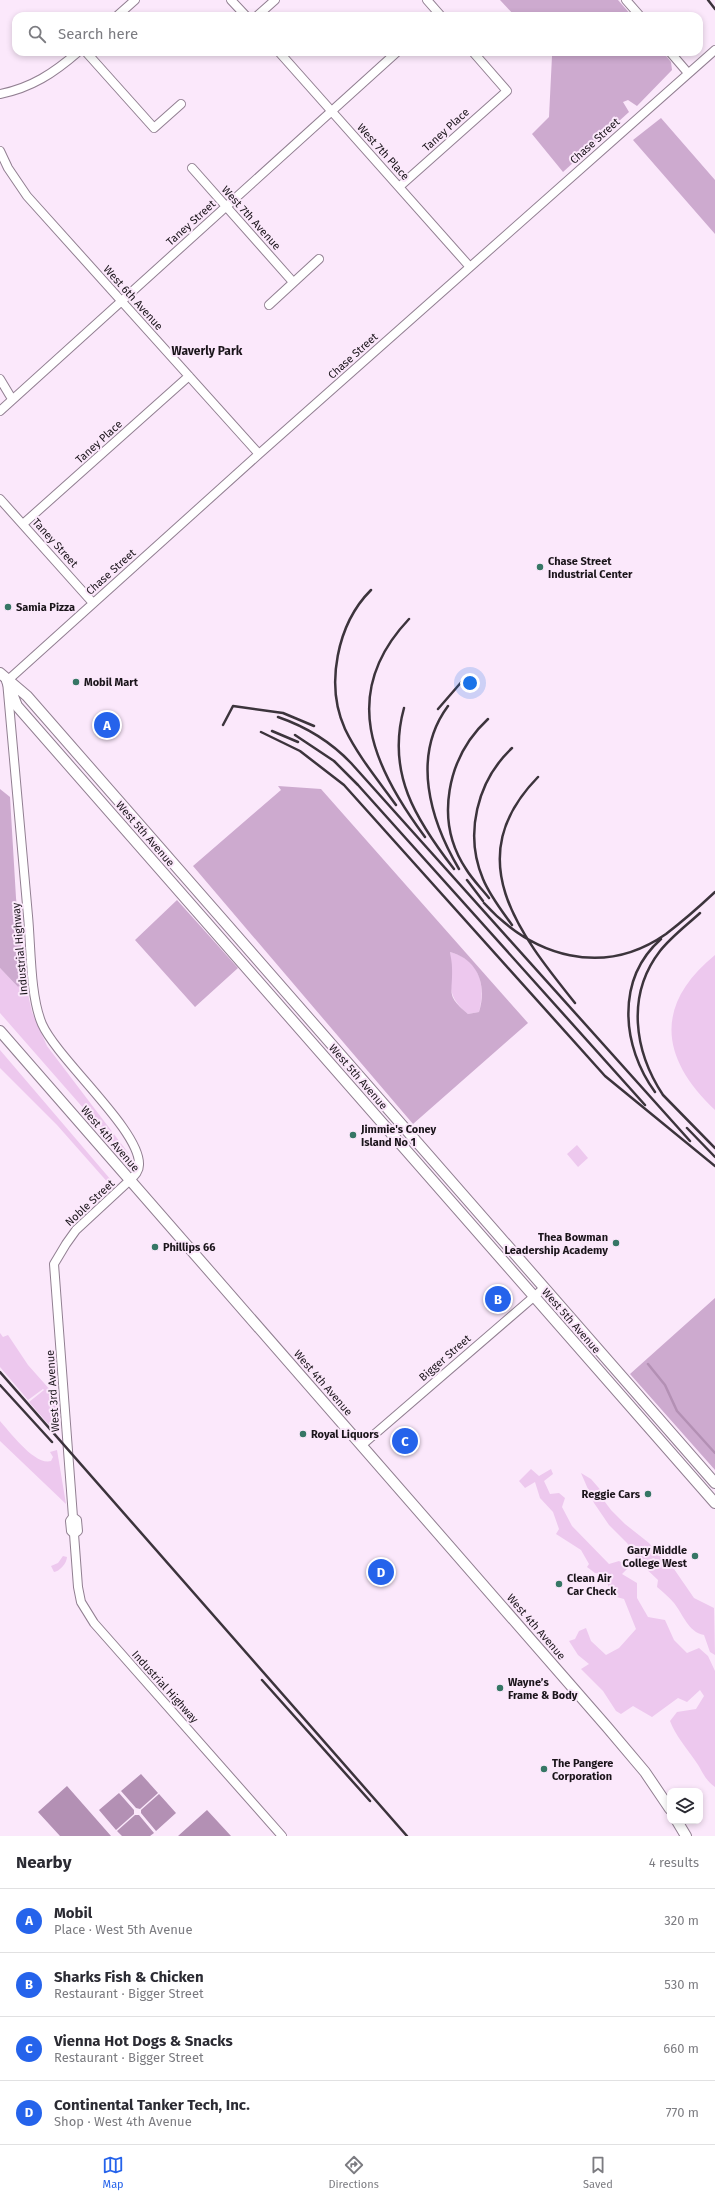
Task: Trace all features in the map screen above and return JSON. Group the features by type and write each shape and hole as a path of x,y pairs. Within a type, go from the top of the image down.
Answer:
{"main road":[{"name":"West 5th Avenue","path":"3,677 27,696 715,1483"},
{"name":"West 5th Avenue","path":"3,677 16,706 715,1503"},
{"path":"115,818 125,809"},
{"path":"246,968 257,958"},
{"name":"West 4th Avenue","path":"0,1031 607,1726 645,1772 667,1805"},
{"path":"445,1196 455,1187"},
{"path":"679,1824 686,1836"}],"street":[{"path":"121,12 135,0"},
{"path":"231,0 242,12"},
{"path":"262,12 275,0"},
{"path":"427,0 437,12"},
{"path":"626,0 636,12"},
{"name":"Chase Street","path":"3,677 94,603 259,454 715,50"},
{"path":"0,94 13,92 39,81 59,69 74,56"},
{"path":"90,56 154,128 181,104"},
{"name":"West 7th Place","path":"282,56 470,267"},
{"name":"Taney Street","path":"0,411 393,56"},
{"name":"Taney Place","path":"399,187 507,91 476,56"},
{"path":"673,56 688,73"},
{"name":"West 6th Avenue","path":"0,150 8,168 26,196 259,454"},
{"name":"West 7th Avenue","path":"192,168 293,282"},
{"path":"269,305 319,259"},
{"name":"Taney Place","path":"23,524 189,376"},
{"path":"0,379 12,399"},
{"name":"Taney Street","path":"0,499 94,603"},
{"name":"Industrial Highway","path":"3,677 36,1002 45,1029 119,1123 138,1154 139,1167 130,1180"},
{"name":"Noble Street","path":"54,1264 76,1230 130,1180"},
{"name":"West 3rd Avenue","path":"54,1264 73,1517"},
{"name":"Bigger Street","path":"362,1445 544,1288"},
{"name":"Industrial Highway","path":"73,1517 70,1521 71,1530 74,1534 80,1602 94,1624 282,1836"}],"shaded area":[{"path":"500,0 618,0 628,12 511,12"},
{"path":"552,56 666,56 671,62 672,70 637,106 628,100 623,102 629,112 563,172 532,134 549,117"},
{"path":"661,118 715,180 715,234 633,140"},
{"path":"278,786 321,789 528,1023 413,1124 193,866 281,790","holes":["450,952 468,961 478,975 482,993 479,1012 468,1014 453,998 451,989 452,966"]},
{"path":"0,789 10,797 16,898 25,981 18,987 0,968"},
{"path":"177,900 238,968 195,1007 135,940"},
{"path":"450,952 468,961 478,974 482,992 479,1012 468,1014 460,1006 452,993"},
{"path":"715,955 715,1110 697,1090 683,1071 675,1051 672,1032 674,1012 682,993 695,974"},
{"path":"0,968 18,987 25,981 32,1012 47,1046 129,1154 127,1158 0,1013"},
{"path":"0,1050 111,1180 110,1185 57,1125 0,1068"},
{"path":"577,1145 588,1158 578,1167 567,1154"},
{"path":"715,1298 715,1470 630,1374"},
{"path":"0,1333 3,1337 8,1335 28,1365 52,1392 57,1406 54,1411 56,1433 29,1402 44,1390 43,1389 28,1400 0,1367"},
{"path":"0,1421 23,1447 38,1458 45,1461 51,1461 53,1457 50,1452 57,1450 66,1504 0,1441"},
{"path":"531,1469 539,1476 551,1469 553,1474 544,1481 550,1494 559,1493 565,1498 562,1507 572,1526 609,1564 619,1561 629,1567 622,1574 637,1583 637,1598 648,1617 665,1620 674,1640 687,1653 699,1648 708,1656 715,1671 715,1787 705,1777 670,1721 677,1712 696,1709 704,1696 700,1690 687,1702 678,1698 652,1717 633,1706 621,1714 616,1711 603,1691 581,1669 589,1664 578,1655 569,1641 575,1639 579,1631 586,1628 591,1641 606,1655 619,1648 636,1629 624,1599 613,1596 603,1574 595,1573 587,1567 589,1564 581,1550 556,1534 559,1529 553,1512 540,1498 535,1482 525,1488 519,1481"},
{"path":"581,1473 591,1479 604,1494 605,1502 611,1510 625,1524 649,1543 662,1559 674,1569 694,1598 714,1608 715,1655 710,1652 704,1635 698,1633 686,1622 674,1603 657,1587 658,1580 639,1562 627,1543 609,1525 594,1503"},
{"path":"63,1556 67,1557 66,1562 60,1569 54,1572 51,1566 58,1563"},
{"path":"141,1774 158,1793 140,1809 136,1808 121,1791"},
{"path":"67,1786 111,1836 60,1836 38,1812"},
{"path":"119,1793 134,1810 134,1814 116,1830 99,1810"},
{"path":"159,1794 176,1813 156,1831 141,1813 141,1810"},
{"path":"207,1810 231,1836 178,1836"},
{"path":"135,1815 139,1815 154,1833 150,1836 122,1836 117,1831"}],"waterway":[{"path":"648,1364 665,1385 677,1411 715,1453"}],"railway":[{"path":"708,0 715,9"},
{"path":"371,590 359,604 343,637 335,675 336,694 339,712 350,739 396,805"},
{"path":"409,619 387,647 375,674 369,702 371,729 378,756 390,783 406,810 425,837"},
{"path":"438,709 464,679"},
{"path":"223,725 233,706 283,713 314,726"},
{"path":"448,706 437,725 430,746 428,767 429,788 433,809 440,830 459,869"},
{"path":"404,708 399,732 399,754 402,775 408,794 417,814 440,851 454,869"},
{"path":"278,717 299,725 326,741 351,763 690,1141"},
{"path":"488,719 474,734 463,752 455,771 450,790 448,810 450,831 456,850 468,873 489,898"},
{"path":"272,731 298,742"},
{"path":"261,732 300,751 344,785 605,1076 715,1166"},
{"path":"295,735 334,761 358,785 645,1105"},
{"path":"512,748 500,761 482,792 477,809 475,844 477,862 483,879 496,903 512,925"},
{"path":"538,777 515,807 502,836 500,865 506,894 517,922 534,949 575,1003"},
{"path":"467,880 483,901"},
{"path":"484,903 503,922 524,937 547,948 570,955 594,958 618,955 642,948 666,934 715,892"},
{"path":"700,913 664,946 649,968 642,986 638,1004 638,1023 640,1042 646,1060 653,1078 663,1095 715,1148"},
{"path":"655,1092 644,1074 636,1055 630,1035 628,1014 630,994 636,974 646,956 661,939"},
{"path":"687,1128 715,1157"},
{"path":"0,1372 407,1836"},
{"path":"0,1385 52,1442"},
{"path":"262,1680 370,1801"}],"place":[{"name":"Chase Street Industrial Center","path":"540,567"},
{"name":"Samia Pizza","path":"8,607"},
{"name":"Mobil Mart","path":"76,682"},
{"name":"Mobil","path":"107,725"},
{"name":"Jimmie's Coney Island No 1","path":"353,1135"},
{"name":"Thea Bowman Leadership Academy","path":"616,1243"},
{"name":"Phillips 66","path":"155,1247"},
{"name":"Sharks Fish & Chicken","path":"498,1299"},
{"name":"Royal Liquors","path":"303,1434"},
{"name":"Vienna Hot Dogs & Snacks","path":"405,1441"},
{"name":"Reggie Cars","path":"648,1494"},
{"name":"Gary Middle College West","path":"695,1556"},
{"name":"Continental Tanker Tech, Inc.","path":"381,1572"},
{"name":"Clean Air Car Check","path":"559,1584"},
{"name":"Wayne’s Frame & Body","path":"500,1688"},
{"name":"The Pangere Corporation","path":"544,1769"}],"district":[{"name":"Waverly Park","path":"207,351"}]}
